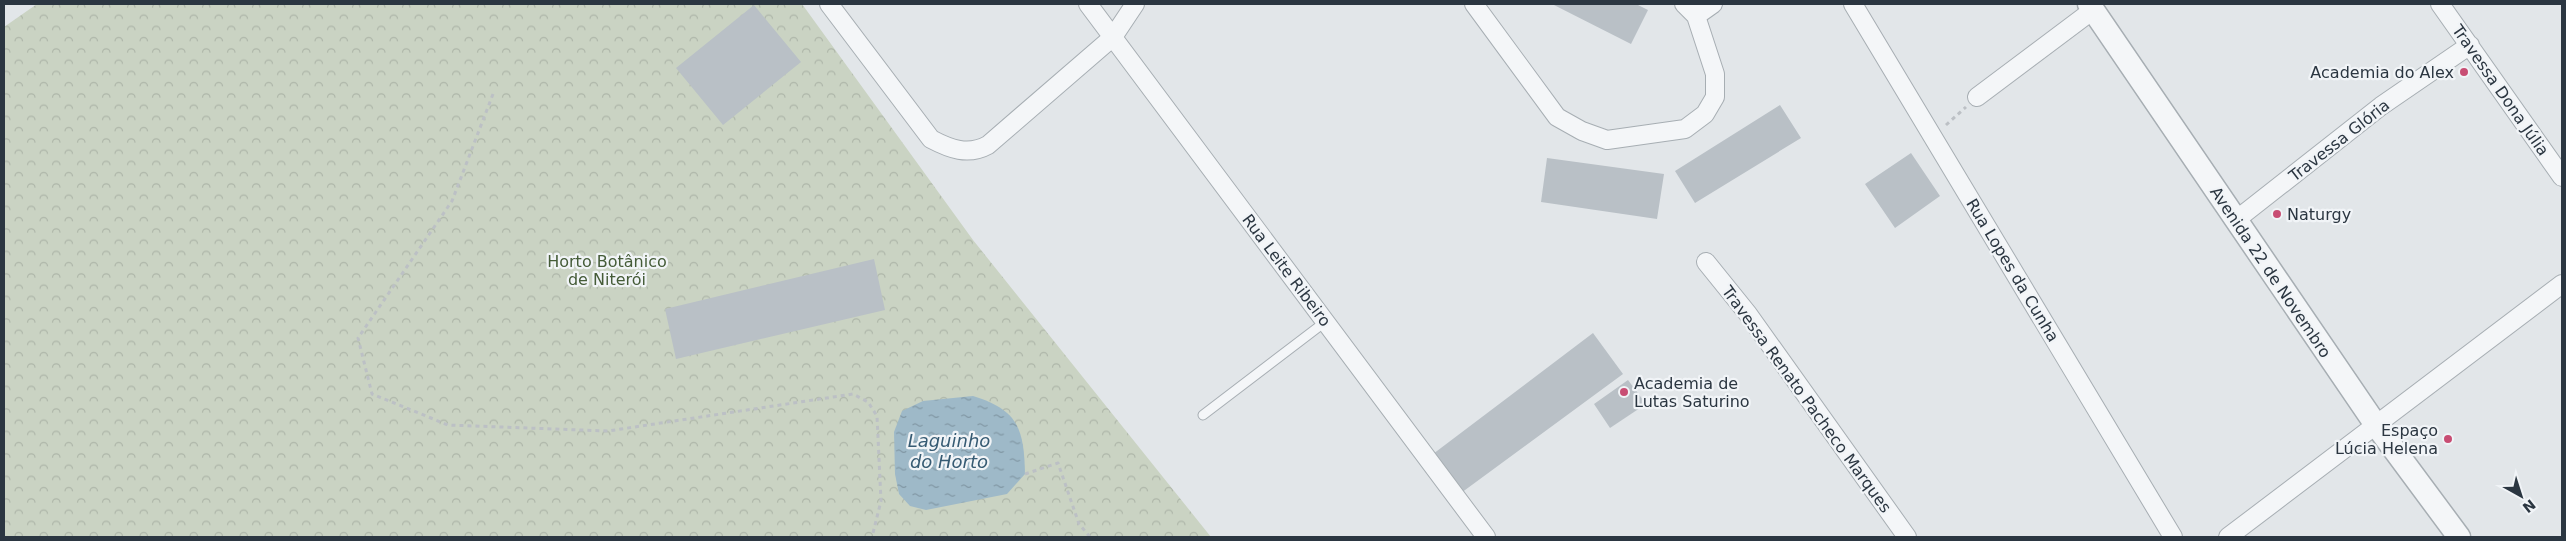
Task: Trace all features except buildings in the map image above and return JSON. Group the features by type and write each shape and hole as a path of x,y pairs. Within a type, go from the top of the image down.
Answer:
{"street":[{"path":"829,4 931,139 950,149 960,150 981,149 988,145 1113,37 1135,4"},
{"name":"Rua Leite Ribeiro","path":"1088,4 1486,537"},
{"path":"1474,4 1557,117 1582,132 1607,140 1685,129 1705,114 1715,96 1715,74 1690,10 1713,4"},
{"name":"Rua Lopes da Cunha","path":"1853,4 2173,537"},
{"name":"Travessa Dona Júlia","path":"2440,4 2562,177"},
{"path":"1978,97 2091,7"},
{"name":"Avenida 22 de Novembro","path":"2091,7 2376,425 2459,537"},
{"name":"Travessa Glória","path":"2236,220 2381,106 2470,45"},
{"name":"Travessa Renato Pacheco Marques","path":"1706,262 1748,314 1907,537"},
{"path":"2228,537 2562,284"}],"lane":[{"path":"1203,415 1325,322"}],"path":[{"path":"493,94 452,201 358,338 372,394 448,425 608,431 852,394 868,402 877,416 881,501 872,537"},
{"path":"1933,136 1978,97"},
{"path":"1025,474 1058,463 1079,524 1090,537"}],"green space":[{"name":"Horto Botânico de Niterói","path":"37,4 802,4 973,240 1211,537 4,537 4,27"}],"water":[{"name":"Laguinho do Horto","path":"973,396 1000,408 1016,424 1023,445 1025,474 1007,494 926,510 910,506 899,494 895,474 894,432 902,411 923,401"}],"place":[{"name":"Academia do Alex","path":"2464,72"},
{"name":"Naturgy","path":"2277,214"},
{"name":"Academia de Lutas Saturino","path":"1624,392"},
{"name":"Espaço Lúcia Helena","path":"2448,439"}]}
